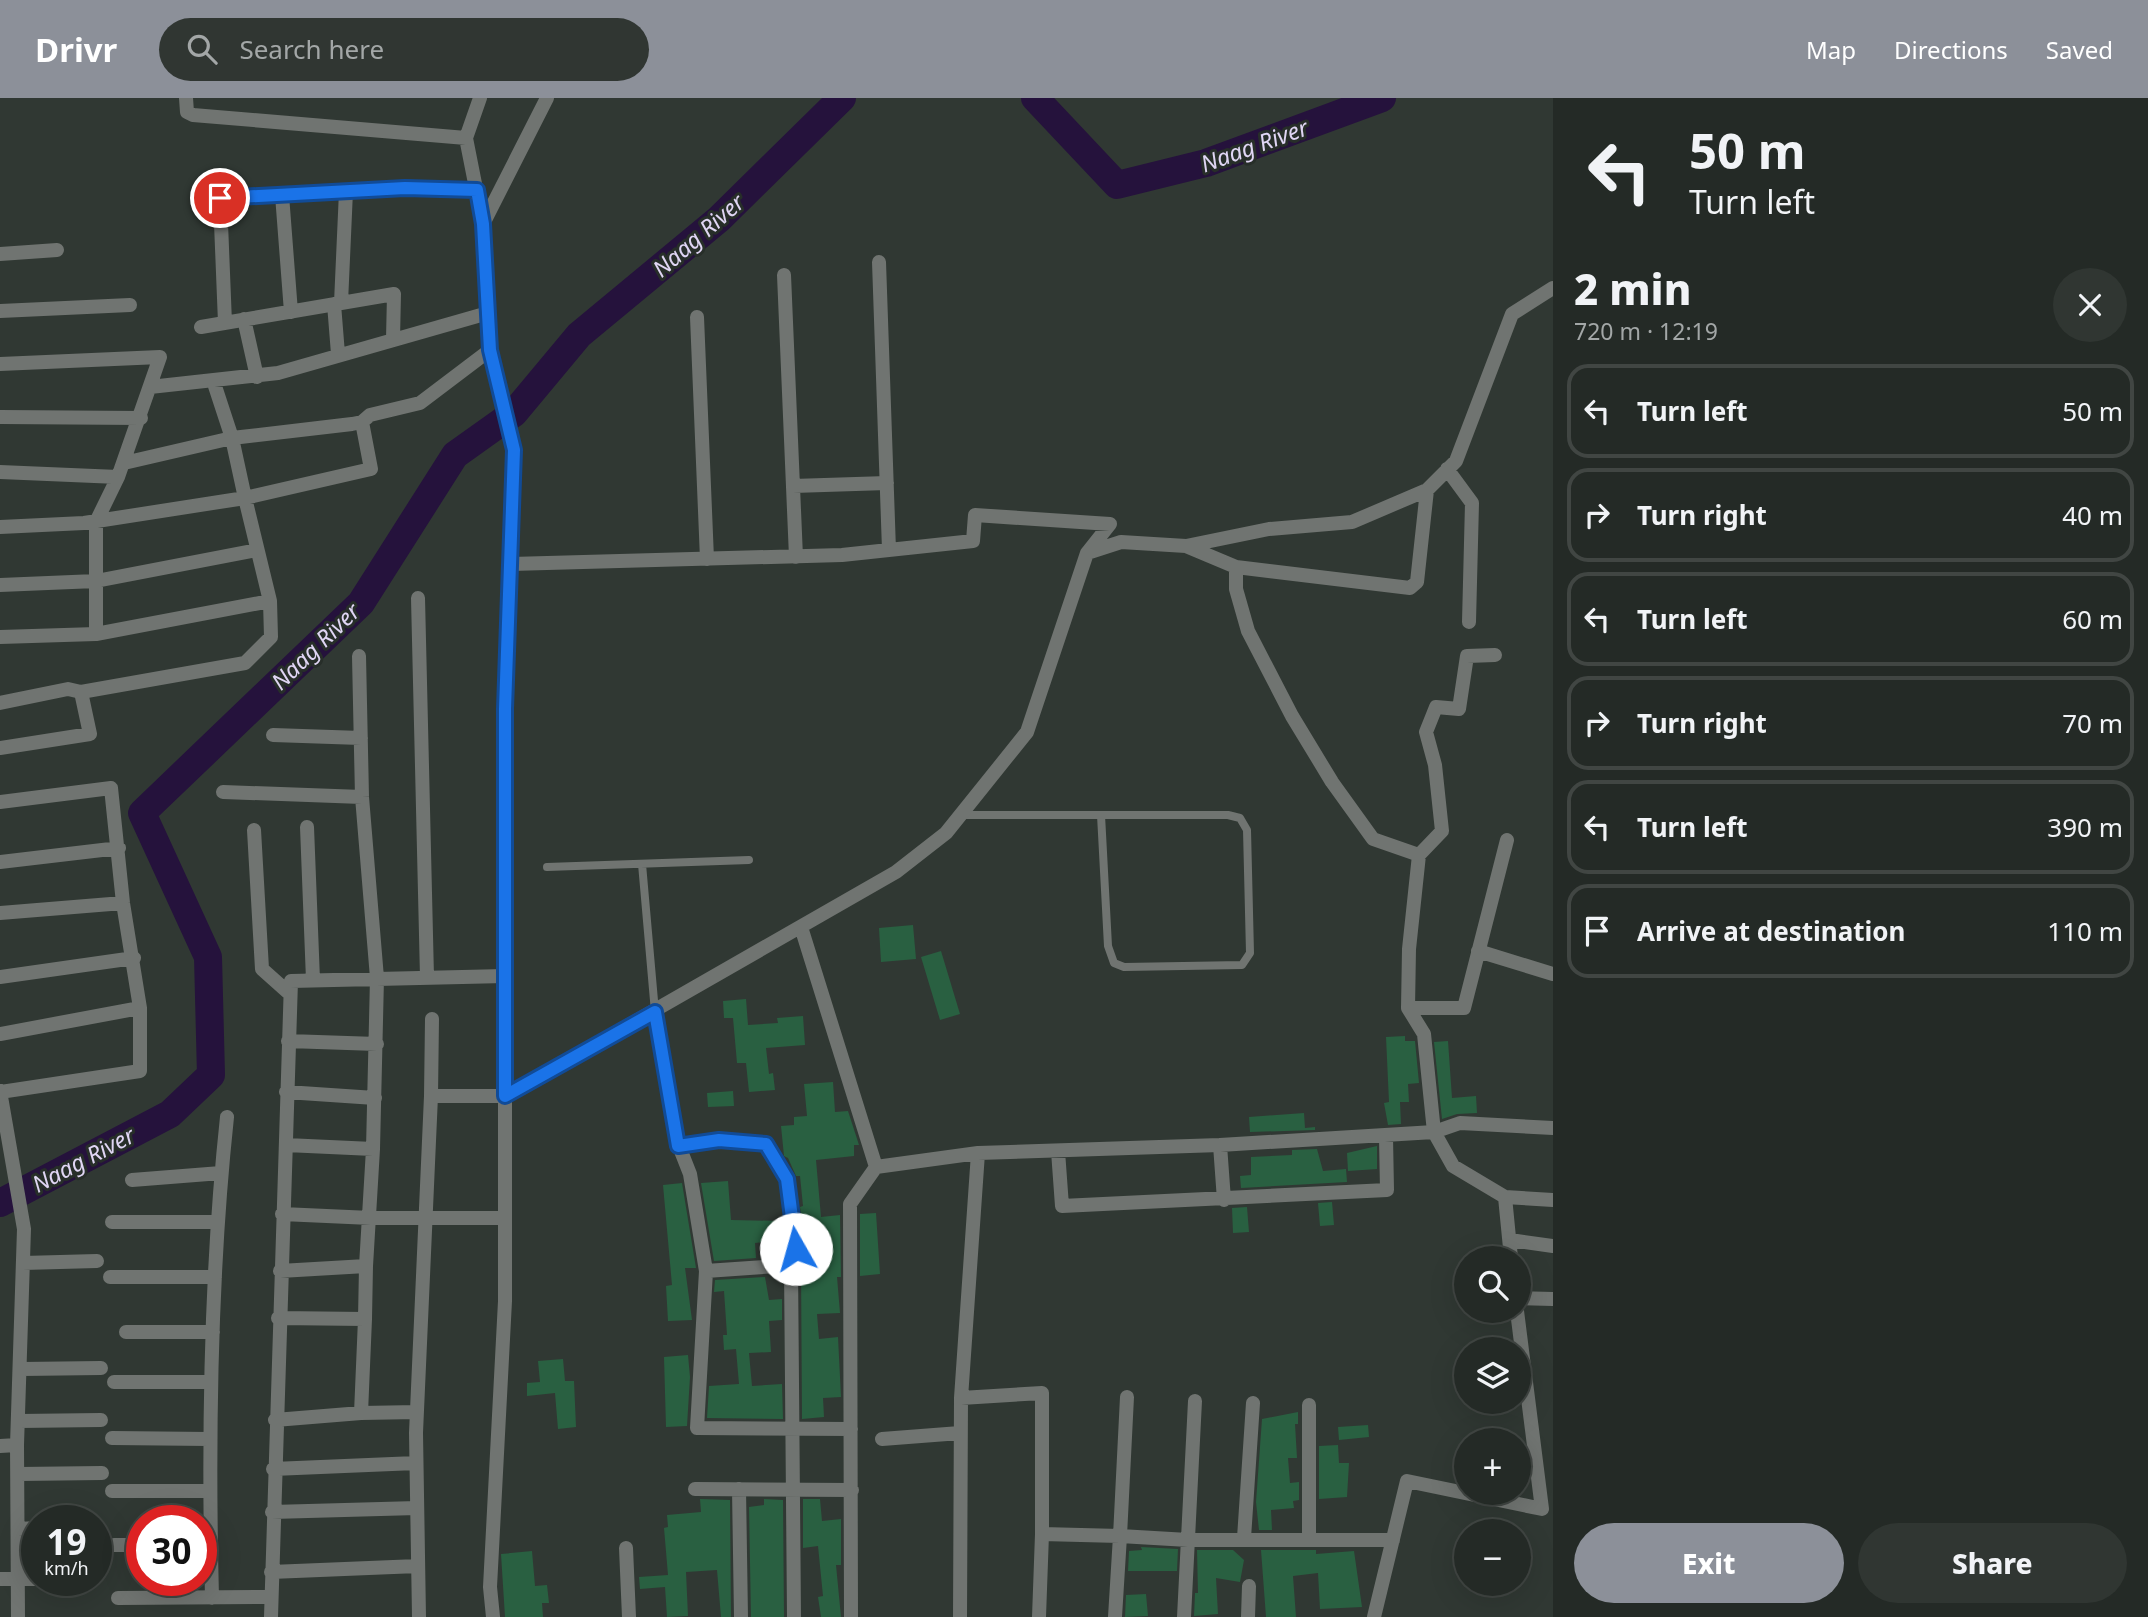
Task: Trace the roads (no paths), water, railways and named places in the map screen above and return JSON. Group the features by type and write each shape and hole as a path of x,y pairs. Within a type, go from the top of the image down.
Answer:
{"street":[{"path":"186,98 187,112 193,115 466,138"},
{"path":"480,98 466,138 483,224 490,350 514,450 505,709 505,1315 489,1587 493,1617"},
{"path":"483,224 547,98"},
{"path":"201,199 405,188 477,190"},
{"path":"338,354 338,303 346,191"},
{"path":"282,195 291,312"},
{"path":"220,198 225,323"},
{"path":"0,254 57,250"},
{"path":"879,262 889,550"},
{"path":"784,275 796,557"},
{"path":"1087,553 1121,542 1186,546 1269,529 1352,522 1427,490 1455,461 1512,314 1553,288"},
{"path":"201,327 394,294 393,339"},
{"path":"0,311 130,305"},
{"path":"150,387 257,377 488,313"},
{"path":"697,317 708,559"},
{"path":"244,319 257,377"},
{"path":"124,463 232,438 362,422 370,415 420,403 490,350"},
{"path":"0,364 159,357 124,463 96,522 96,634"},
{"path":"0,703 68,689 81,692 245,663 271,637 270,601 232,438 214,380"},
{"path":"0,417 141,418"},
{"path":"0,527 96,522 245,498 371,469 362,422"},
{"path":"1447,469 1472,503 1469,622"},
{"path":"0,472 118,477"},
{"path":"793,486 887,483"},
{"path":"1186,546 1236,567 1410,588 1417,582 1427,490"},
{"path":"431,1096 505,1096 895,872 946,833 1027,732 1087,553 1110,524 975,515 973,541 889,550 796,557 511,564"},
{"path":"0,585 96,581 257,550"},
{"path":"1236,567 1236,589 1248,631 1292,716 1332,782 1373,839 1419,855"},
{"path":"418,597 427,977"},
{"path":"0,637 96,634 270,601"},
{"path":"1495,655 1467,656 1459,709 1436,707 1426,732 1434,765 1442,831 1419,855 1409,949 1408,1008 1424,1034 1434,1132 1454,1166 1505,1197 1553,1200"},
{"path":"359,656 362,797 377,978 371,1218 366,1266 361,1413"},
{"path":"0,748 90,734 81,692"},
{"path":"273,735 361,738"},
{"path":"0,803 111,788 123,903 140,1008 140,1071 0,1091 3,1137 24,1229 22,1369 17,1445 18,1617"},
{"path":"223,792 362,797"},
{"path":"307,827 313,980"},
{"path":"254,830 262,969 290,994"},
{"path":"1408,1008 1464,1008 1507,840"},
{"path":"0,862 119,848"},
{"path":"0,913 123,903"},
{"path":"801,927 876,1167"},
{"path":"1478,951 1553,974"},
{"path":"0,977 134,958"},
{"path":"271,1617 273,1469 291,981 505,976"},
{"path":"0,1034 140,1008"},
{"path":"655,1012 678,1146 690,1174 706,1271 697,1429 851,1429"},
{"path":"419,1617 417,1412 432,1019"},
{"path":"288,1041 377,1044"},
{"path":"286,1092 375,1098"},
{"path":"209,1505 215,1277 227,1116"},
{"path":"851,1617 850,1204 876,1167 978,1153 1387,1137 1434,1132 1460,1123 1553,1128"},
{"path":"1058,1150 1062,1206 1224,1200 1387,1190 1387,1137"},
{"path":"678,1146 719,1140 766,1144 787,1179 796,1249 791,1265 794,1617"},
{"path":"286,1145 373,1149"},
{"path":"1220,1145 1224,1200"},
{"path":"960,1617 961,1398 978,1153"},
{"path":"132,1180 221,1173"},
{"path":"1505,1197 1510,1246"},
{"path":"282,1214 371,1218 505,1218"},
{"path":"112,1222 218,1222"},
{"path":"1510,1241 1553,1246"},
{"path":"23,1263 97,1261"},
{"path":"706,1271 791,1265"},
{"path":"280,1271 366,1266"},
{"path":"110,1276 215,1277"},
{"path":"1531,1298 1553,1299"},
{"path":"278,1318 365,1319"},
{"path":"1374,1617 1407,1481 1548,1510 1519,1323"},
{"path":"126,1332 213,1332"},
{"path":"22,1369 101,1368"},
{"path":"114,1382 211,1382"},
{"path":"961,1398 1042,1393 1039,1617"},
{"path":"1115,1617 1127,1397"},
{"path":"1184,1617 1195,1401"},
{"path":"1244,1538 1253,1404"},
{"path":"1309,1405 1309,1539"},
{"path":"275,1420 361,1413 417,1412"},
{"path":"19,1421 101,1420"},
{"path":"882,1439 960,1433"},
{"path":"112,1438 209,1439"},
{"path":"0,1446 17,1445"},
{"path":"273,1469 416,1463"},
{"path":"19,1474 102,1473"},
{"path":"695,1489 852,1490"},
{"path":"739,1489 741,1617"},
{"path":"112,1492 210,1491"},
{"path":"272,1512 417,1508"},
{"path":"1042,1534 1188,1540 1393,1540"},
{"path":"114,1545 126,1545"},
{"path":"626,1548 629,1617"},
{"path":"271,1572 418,1566"},
{"path":"0,1579 21,1579"},
{"path":"1248,1617 1249,1586"},
{"path":"118,1598 270,1597"}],"lane":[{"path":"962,815 1101,815 1228,815 1240,818 1247,830 1250,953 1242,965 1124,967 1114,962 1108,946 1101,815"},
{"path":"547,867 749,860"},
{"path":"642,864 655,1012"}],"waterway":[{"name":"Naag River","path":"0,1203 170,1114 211,1075 208,957 142,813 361,603 455,455 514,413 579,335 719,219 842,98"},
{"name":"Naag River","path":"1035,98 1117,185 1206,163 1382,98"}]}
